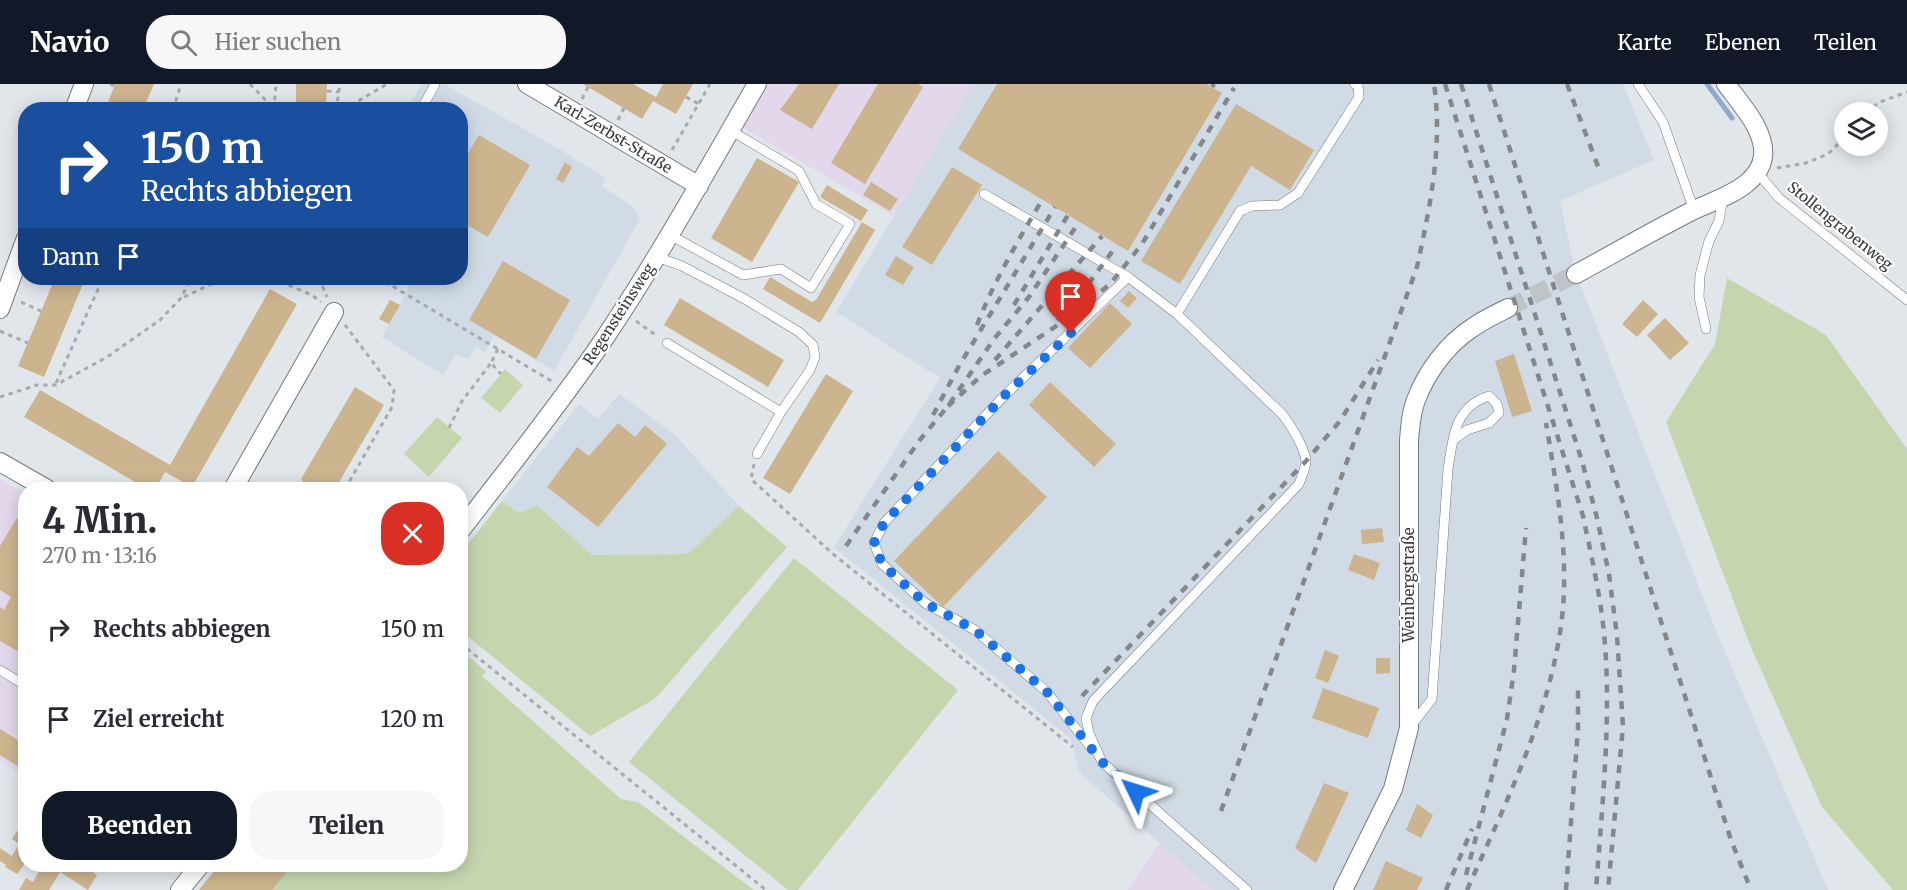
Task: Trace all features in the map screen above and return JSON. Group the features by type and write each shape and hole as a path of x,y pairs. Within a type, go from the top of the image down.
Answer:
{"street":[{"path":"77,102 84,84"},
{"name":"Karl-Zerbst-Straße","path":"527,84 699,186"},
{"name":"Regensteinsweg","path":"468,521 568,391 622,311 657,257 757,84"},
{"path":"1576,274 1694,210 1723,197 1746,184 1757,172 1763,156 1760,137 1753,121 1726,84"},
{"path":"3,302 18,260"},
{"name":"Weinbergstraße","path":"1343,890 1393,789 1409,728 1409,441 1416,399 1431,370 1450,346 1472,328 1508,308"},
{"path":"236,482 334,312"},
{"path":"0,462 35,482"},
{"path":"180,890 195,872"}],"lane":[{"path":"425,102 435,84"},
{"path":"1177,314 1240,211 1252,206 1280,205 1298,194 1359,97 1358,86 1355,84"},
{"path":"1638,84 1663,122 1694,210"},
{"path":"670,235 743,275 781,269 812,288 850,224 816,204 799,171 730,130"},
{"name":"Stollengrabenweg","path":"1757,172 1779,198 1907,300"},
{"path":"984,194 1128,276 1177,314 1282,414 1294,432 1306,461 1299,484 1093,701 1086,718 1089,734 1102,762"},
{"path":"1706,329 1699,297 1700,275 1709,241 1719,221 1723,197"},
{"path":"657,257 682,266 743,298 799,332 813,345 815,357 810,369 756,454"},
{"path":"1128,276 1005,395 884,523 874,543 882,564 925,603 975,630 1047,692 1102,762 1247,890"},
{"path":"667,343 782,412"},
{"path":"1409,728 1432,699 1448,469 1453,440 1457,423 1479,399 1489,396 1497,404 1499,413 1489,423 1467,430 1453,440"},
{"path":"0,670 18,681"}],"path":[{"path":"110,84 115,86"},
{"path":"175,102 181,84"},
{"path":"250,84 267,102"},
{"path":"275,102 276,84"},
{"path":"337,102 340,84"},
{"path":"357,102 387,84"},
{"path":"663,165 710,84"},
{"path":"327,91 339,92"},
{"path":"1880,102 1907,92"},
{"path":"686,97 699,104"},
{"path":"1757,172 1806,163 1828,154 1834,148"},
{"path":"56,385 100,285"},
{"path":"0,397 37,385 56,385 107,357 160,320 182,297 187,285"},
{"path":"182,297 209,285"},
{"path":"288,285 312,295 334,312 394,390 392,406 349,482"},
{"path":"389,285 568,391"},
{"path":"3,302 41,311"},
{"path":"622,311 667,343"},
{"path":"0,331 28,343"},
{"path":"449,428 462,401 491,363 498,349"},
{"path":"491,363 501,374"},
{"path":"756,454 751,479 833,554 1079,752"},
{"path":"468,649 766,890"}],"shaded area":[{"path":"422,84 428,84 437,90 441,84 444,84 556,147 605,178 602,186 631,205 640,219 554,371 494,335 485,352 476,347 468,359 455,355 443,375 382,337 408,290 408,285 468,285 468,102 410,102"},
{"path":"769,84 974,84 894,216 743,128"},
{"path":"974,84 1623,84 1654,160 1560,201 1576,274 1719,638 1828,890 1213,890 1079,772 1071,739 834,547 940,378 836,312"},
{"path":"619,394 674,434 739,506 688,554 592,555 537,505 519,514 502,501 579,404 598,419"},
{"path":"0,479 18,489 18,772 0,760"},
{"path":"1160,843 1213,890 1127,890"}],"green space":[{"path":"1727,278 1826,335 1907,449 1907,890 1893,890 1822,807 1750,645 1666,422 1715,344"},
{"path":"505,369 523,385 500,413 481,398"},
{"path":"437,417 462,438 429,477 404,454"},
{"path":"502,501 519,513 537,505 592,555 688,554 739,506 787,547 656,698 590,736 468,637 468,544"},
{"path":"794,558 958,690 798,890 788,890 629,762"},
{"path":"468,657 487,672 482,676 621,799 638,802 754,890 199,890 214,872 468,872"}],"building":[{"path":"115,84 154,84 146,102 108,102"},
{"path":"296,84 327,84 326,102 296,102"},
{"path":"583,84 633,84 656,97 663,84 693,84 676,114 653,101 642,119"},
{"path":"799,84 839,84 812,129 780,110"},
{"path":"878,84 918,84 923,87 865,184 831,163"},
{"path":"997,84 1206,84 1222,93 1128,251 958,149"},
{"path":"1236,104 1314,150 1290,190 1251,166 1180,284 1141,261"},
{"path":"479,135 530,165 488,237 468,226 468,154"},
{"path":"757,158 799,182 752,262 711,238"},
{"path":"565,162 572,167 563,183 556,179"},
{"path":"952,167 982,185 932,265 902,247"},
{"path":"871,182 898,199 890,211 863,195"},
{"path":"827,185 868,210 861,221 820,197"},
{"path":"862,222 875,230 820,323 763,289 770,277 812,302 816,300"},
{"path":"896,256 914,267 903,285 885,275"},
{"path":"503,261 570,300 536,359 469,320"},
{"path":"52,285 82,285 44,377 18,366"},
{"path":"270,289 297,304 195,482 183,482 165,472 159,482 135,482 24,417 40,390 170,465"},
{"path":"1129,291 1137,298 1128,308 1120,301"},
{"path":"680,298 784,360 768,387 664,325"},
{"path":"390,300 400,305 389,324 379,319"},
{"path":"1643,300 1658,314 1637,337 1622,324"},
{"path":"1110,303 1132,324 1090,368 1068,348"},
{"path":"1665,318 1689,343 1670,360 1647,335"},
{"path":"1514,354 1532,411 1512,417 1495,361"},
{"path":"826,374 853,391 790,494 763,478"},
{"path":"1050,382 1116,444 1094,467 1029,405"},
{"path":"355,387 384,405 339,482 302,482 301,479"},
{"path":"618,423 635,437 645,425 667,444 598,527 547,487 577,447 589,456"},
{"path":"998,451 1047,497 943,607 894,561"},
{"path":"18,519 18,651 0,641 0,607 4,610 11,597 0,590 0,546"},
{"path":"1382,528 1384,542 1362,544 1361,530"},
{"path":"1354,554 1380,563 1374,580 1348,570"},
{"path":"1325,650 1339,656 1328,683 1315,678"},
{"path":"1376,658 1390,658 1390,673 1376,674"},
{"path":"1323,688 1379,708 1368,738 1312,718"},
{"path":"0,729 18,740 18,766 0,755"},
{"path":"1324,783 1349,793 1316,863 1295,848"},
{"path":"1417,804 1433,815 1421,838 1406,830"},
{"path":"17,831 18,832 18,843 12,839"},
{"path":"18,846 17,874 0,861 0,848 12,856"},
{"path":"1386,861 1423,878 1417,890 1373,890"},
{"path":"38,872 60,872 49,890 19,890 26,878 33,882"},
{"path":"60,872 92,872 97,875 88,890"},
{"path":"214,872 287,872 272,890 199,890"}],"waterway":[{"path":"1707,84 1732,118"}],"tunnel":[{"path":"1508,308 1576,274"}],"railway":[{"path":"1221,811 1417,267 1434,176 1437,130 1434,84"},
{"path":"1445,84 1583,516 1595,574 1604,633 1607,696 1607,728 1596,890"},
{"path":"1461,84 1582,461 1609,574 1617,636 1623,726 1608,890"},
{"path":"1489,84 1731,840 1751,890"},
{"path":"1567,84 1599,169"},
{"path":"948,406 981,376 1076,313 1111,283 1142,244 1234,88"},
{"path":"977,325 1015,246 1042,200"},
{"path":"933,415 959,366 1055,207"},
{"path":"1014,305 1068,215"},
{"path":"846,546 919,441 948,406 994,339 1029,297 1079,222"},
{"path":"995,360 1102,236"},
{"path":"1057,320 1081,294 1117,245"},
{"path":"1082,696 1306,461 1340,421 1378,360"},
{"path":"1467,890 1527,752 1550,681 1558,645 1563,608 1564,561 1560,515 1546,423"},
{"path":"1466,875 1507,719 1514,670 1526,528"},
{"path":"1566,890 1578,728 1578,684"},
{"path":"1446,890 1472,829"}],"route":[{"path":"1071,333 1005,395 884,523 874,543 882,564 902,584 925,603 975,630 1047,692 1102,762 1136,792"}]}
